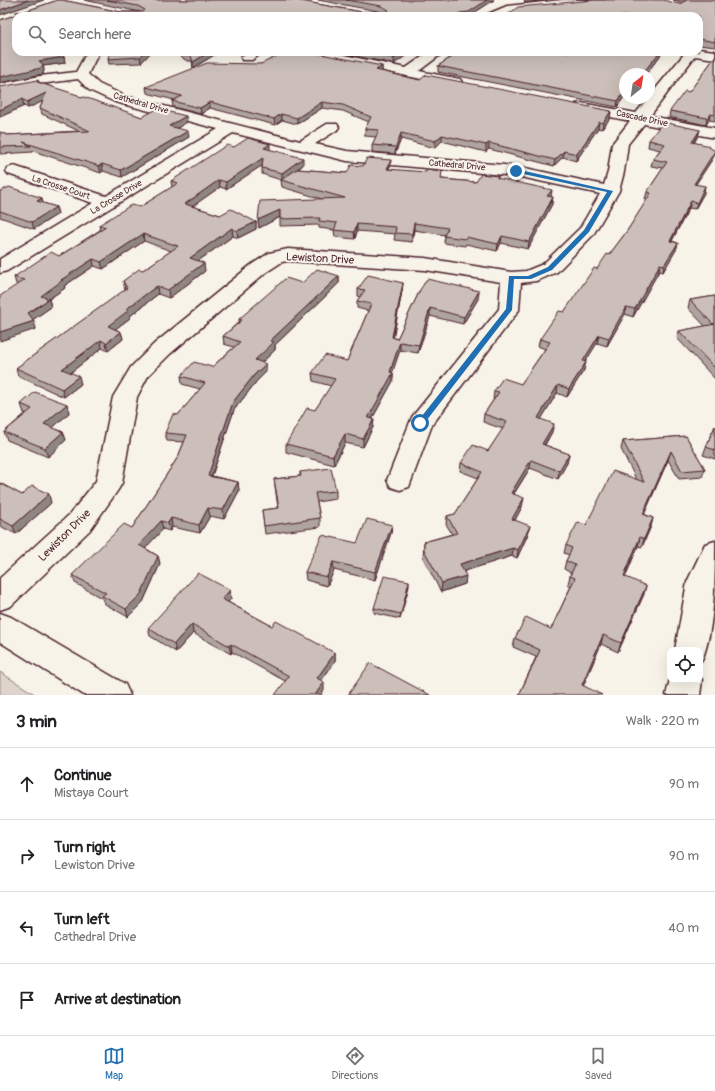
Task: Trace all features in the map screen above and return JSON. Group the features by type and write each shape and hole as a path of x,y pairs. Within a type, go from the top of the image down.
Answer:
{"street":[{"path":"501,12 519,6 600,0"},
{"path":"703,54 715,55"},
{"path":"0,88 81,74 91,56"},
{"path":"330,56 470,85"},
{"path":"408,72 432,56"},
{"name":"Lewiston Drive","path":"0,597 80,522 109,483 125,397 139,372 162,349 258,269 276,257 307,256 425,264 511,278 529,277 550,268 587,231 610,191 616,172 620,144 687,56"},
{"name":"Cathedral Drive","path":"81,74 94,87 120,99 302,146 347,156 516,171 610,191"},
{"name":"Cascade Drive","path":"568,104 715,133"},
{"name":"La Crosse Drive","path":"0,267 232,127"},
{"path":"302,146 332,127"},
{"name":"La Crosse Court","path":"14,171 107,202"},
{"path":"400,480 420,423 509,310 511,278"},
{"path":"691,647 702,582 715,552"},
{"path":"0,626 113,695"},
{"path":"683,695 685,683"}],"shaded area":[{"path":"0,672 36,695 0,695"}],"building":[{"path":"0,0 28,0 0,10"},
{"path":"62,0 121,12 23,12"},
{"path":"107,0 295,0 362,12 143,12 145,10 138,6"},
{"path":"346,0 487,0 469,12 387,12 389,10 381,6"},
{"path":"594,0 663,0 679,4 687,0 715,0 715,42 703,40 703,12 511,12 518,7"},
{"path":"12,16 12,56 64,57 39,61 43,64 41,68 0,77 0,20"},
{"path":"109,56 141,56 140,57 108,59"},
{"path":"191,56 203,56 193,62"},
{"path":"278,56 331,56 382,66 376,70 420,80 426,75 611,111 603,123 599,122 577,154 564,151 555,160 489,143 486,145 442,135 435,141 401,133 396,147 372,145 379,130 365,129 371,117 343,105 322,102 297,118 281,114 274,119 210,102 200,108 172,101 182,96 146,87 207,63 261,64"},
{"path":"384,56 397,56 394,58"},
{"path":"453,56 657,56 647,68 619,68 618,101 438,66"},
{"path":"715,57 715,115 710,114 707,118 670,111 685,91 689,92"},
{"path":"38,80 37,82 78,95 81,98 84,97 142,117 157,109 186,116 169,126 188,131 121,170 102,164 99,166 23,142 31,146 0,147 0,132 7,135 90,131 40,108 46,93 27,102 22,99 0,110 0,87"},
{"path":"663,122 700,130 692,142 706,145 715,151 694,184 705,186 697,203 691,201 670,241 678,243 664,265 660,264 635,309 626,307 609,338 599,335 583,361 586,362 569,389 558,385 538,418 554,424 542,444 569,454 559,471 531,460 511,493 524,498 512,519 530,526 518,550 513,548 460,564 466,576 442,583 424,550 424,542 457,533 447,516 455,514 482,472 461,463 473,445 488,451 507,422 484,414 499,392 494,391 503,378 521,384 550,342 540,339 559,311 564,312 594,268 597,269 607,254 609,255 627,231 651,193 647,192 667,162 653,159 665,144 649,140"},
{"path":"248,138 270,144 264,148 303,158 282,173 262,168 263,158 226,182 219,180 185,204 220,215 231,209 256,222 237,231 232,228 190,258 204,263 168,290 157,286 126,309 129,310 108,326 121,332 106,343 101,340 62,369 79,376 62,389 16,368 127,288 123,281 139,269 143,270 178,246 143,234 101,262 93,259 61,280 63,280 41,296 49,299 28,313 34,321 0,332 0,296 24,280 14,277 51,252 59,256 106,227 99,225 131,205 140,207 178,183 171,181 227,145 234,147"},
{"path":"367,158 391,160 387,169 426,172 426,170 442,171 441,179 476,182 481,174 498,176 497,178 552,190 547,196 553,197 529,242 502,236 498,244 466,237 465,239 444,236 448,228 414,223 412,234 395,233 396,227 357,224 354,232 334,230 337,223 319,221 320,218 280,219 280,210 258,220 260,201 345,198 281,180 297,169 347,173 351,165 363,166"},
{"path":"9,187 42,198 37,201 56,207 32,222 0,211 0,191"},
{"path":"317,269 339,276 270,341 274,342 255,360 266,364 255,374 233,402 208,476 238,482 223,510 208,508 199,525 171,518 168,523 161,521 139,545 158,556 141,594 126,609 102,596 106,593 72,575 124,524 132,528 178,457 187,435 165,433 173,414 178,415 205,383 181,376 194,362 212,367 240,342 223,336 242,320 239,319 286,278 302,283"},
{"path":"368,275 403,283 392,337 397,339 420,290 427,279 479,291 464,317 430,308 419,345 400,342 390,372 393,373 368,418 374,419 363,439 345,434 333,456 286,444 307,408 315,410 335,379 312,373 325,355 347,361 371,304 357,301 365,290 358,289"},
{"path":"715,296 715,323 713,324 690,300"},
{"path":"715,324 715,368 679,331"},
{"path":"35,392 67,404 44,424 63,432 45,448 4,432 32,409 21,404"},
{"path":"715,426 715,450 706,447"},
{"path":"686,436 705,469 682,471 671,451 643,514 653,518 644,539 640,537 624,576 646,586 621,643 603,635 582,685 602,695 519,695 540,650 515,638 526,617 551,629 575,578 570,576 575,565 566,561 572,548 566,545 578,522 586,525 613,471 644,482 623,441"},
{"path":"331,468 336,491 315,493 320,518 264,526 262,510 279,508 274,479 301,476 300,472"},
{"path":"0,483 22,495 32,486 49,494 13,526 0,519"},
{"path":"367,519 392,525 375,572 333,562 327,577 305,572 322,535 357,543"},
{"path":"198,573 230,590 222,599 272,626 276,621 335,653 317,678 324,682 315,695 275,695 289,676 231,644 229,646 192,624 174,644 148,628"},
{"path":"384,576 409,581 401,614 374,608"},
{"path":"370,663 430,695 348,695"}],"route":[{"path":"420,423 509,310 511,278 529,277 550,268 587,231 610,191 516,171"}]}
